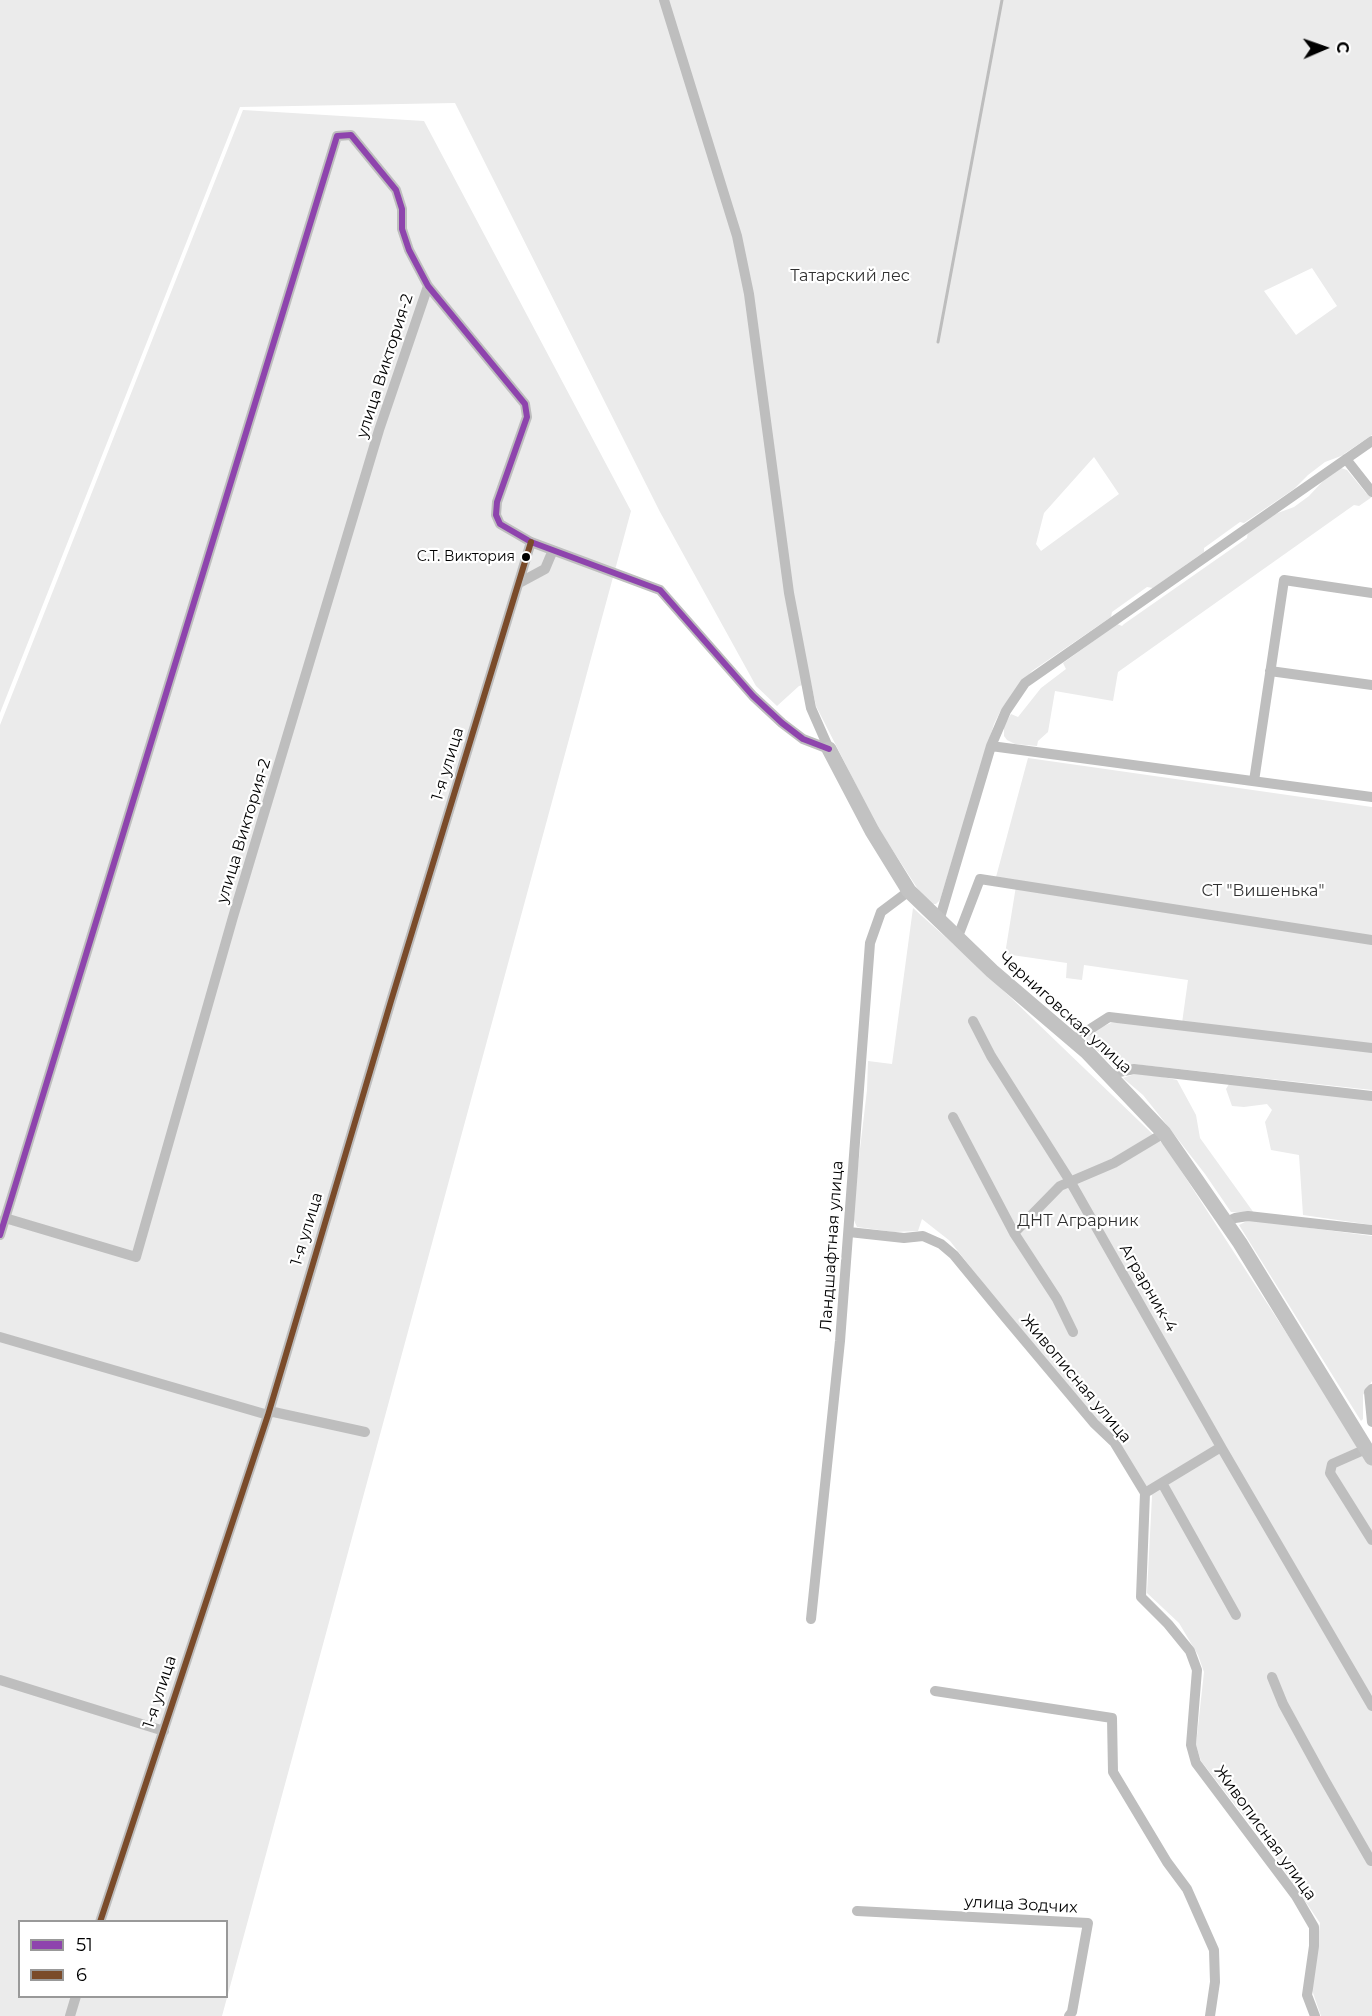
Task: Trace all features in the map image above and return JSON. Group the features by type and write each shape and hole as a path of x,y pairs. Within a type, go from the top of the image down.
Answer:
{"street":[{"path":"664,0 737,236 754,328 789,593 812,708 830,749"},
{"path":"0,1235 337,136 351,135 396,190 402,209 402,229 409,250 428,286 525,404 527,417 497,502 496,515 500,524 531,542 660,590 753,696 803,739 830,749"},
{"name":"улица Виктория-2","path":"5,1218 136,1257 233,917 379,430 428,286"},
{"path":"939,921 991,746 1005,711 1025,683 1372,441"},
{"path":"1346,459 1372,492"},
{"name":"1-я улица","path":"101,1920 268,1413 387,1012 531,542"},
{"path":"519,583 545,569 553,550"},
{"path":"1254,781 1284,580 1372,593"},
{"path":"1270,671 1372,686"},
{"path":"991,746 1372,797"},
{"name":"Черниговская улица","path":"830,749 872,831 909,891 957,939 1073,1040 1164,1132 1226,1222 1370,1452"},
{"path":"957,939 980,879 1372,940"},
{"name":"Ландшафтная улица","path":"811,1619 840,1341 870,943 881,912 909,891"},
{"path":"1073,1040 1109,1017 1372,1048"},
{"name":"Аграрник-4","path":"973,1021 991,1056 1070,1182 1221,1448 1372,1706"},
{"path":"1112,1077 1119,1072 1134,1069 1372,1096"},
{"path":"953,1117 1014,1233 1057,1299 1073,1332"},
{"path":"1014,1233 1060,1186 1114,1164 1164,1132"},
{"path":"1226,1222 1248,1216 1372,1230"},
{"name":"Живописная улица","path":"849,1232 904,1238 923,1236 941,1244 954,1255 1094,1423 1114,1442 1145,1493 1141,1597 1168,1624 1190,1651 1197,1670 1191,1745 1196,1763 1296,1896 1314,1927 1314,1946 1307,1995 1315,2016"},
{"path":"0,1337 268,1413 365,1432"},
{"path":"1372,1389 1370,1392 1372,1422"},
{"path":"1145,1493 1221,1448"},
{"path":"1370,1452 1332,1464 1330,1473 1372,1540"},
{"path":"1162,1483 1236,1615"},
{"path":"1272,1677 1293,1723 1372,1862"},
{"path":"0,1680 164,1731"},
{"path":"935,1691 1112,1718 1113,1772 1167,1862 1187,1889 1214,1950 1215,1982 1210,2016"},
{"name":"улица Зодчих","path":"857,1911 1088,1923 1070,2016"},
{"path":"70,2016 75,1998"}],"green space":[{"name":"Татарский лес","path":"0,0 1372,0 1372,435 1341,456 1325,462 1294,489 1244,523 1240,522 1204,548 1204,552 1153,588 1147,587 1112,612 1111,617 1032,671 1002,708 994,724 940,900 936,904 930,904 923,897 877,826 816,706 811,683 799,686 777,706 756,686 660,512 455,103 240,107 0,713","holes":["1312,268 1337,306 1296,335 1264,291","1094,457 1119,494 1041,551 1036,544 1044,513"]},
{"name":"С.Т. Виктория","path":"243,110 424,121 631,511 228,1994 228,1920 18,1920 18,1998 227,1998 222,2016 0,2016 0,725"},
{"path":"1341,468 1347,470 1372,497 1359,506 1354,505 1118,672 1113,701 1055,691 1048,732 1038,741 1037,746 1015,744 1007,740 1004,736 1004,726 1011,714 1018,717 1041,688 1066,669 1063,663 1117,624 1122,626 1247,538 1248,531 1275,514 1294,507"},
{"name":"СТ \"Вишенька\"","path":"1028,758 1372,807 1372,1045 1182,1023 1188,980 1084,965 1082,980 1066,978 1067,963 1005,954 1017,880 996,877"},
{"name":"ДНТ Аграрник","path":"913,908 980,968 1165,1146 1372,1465 1372,2016 1321,2016 1312,1990 1320,1923 1274,1855 1201,1761 1196,1745 1204,1672 1198,1655 1179,1623 1147,1593 1152,1496 1107,1430 1034,1348 950,1241 922,1219 918,1231 894,1232 857,1227 852,1216 867,1090 868,1061 892,1064"},
{"path":"1128,1022 1372,1051 1372,1090 1133,1064 1114,1067 1085,1038 1111,1023"},
{"path":"1135,1074 1149,1074 1177,1080 1196,1115 1200,1138 1254,1213 1231,1212 1205,1174 1143,1095 1123,1078"},
{"path":"1229,1084 1372,1100 1372,1225 1303,1215 1299,1155 1271,1150 1265,1122 1272,1110 1267,1104 1232,1106 1226,1089"},
{"path":"1249,1220 1372,1236 1372,1381 1363,1395 1363,1419 1361,1421 1239,1225"}],"waterway":[{"path":"938,342 1002,0"}],"transit line":[{"name":"51","path":"0,1235 337,136 351,135 396,190 402,209 402,229 409,250 428,286 525,404 527,417 497,502 496,515 500,524 531,542 660,590 753,696 803,739 829,749"},
{"name":"6","path":"101,1920 268,1415 531,542"}],"place":[{"name":"С.Т. Виктория","path":"526,557"}]}
